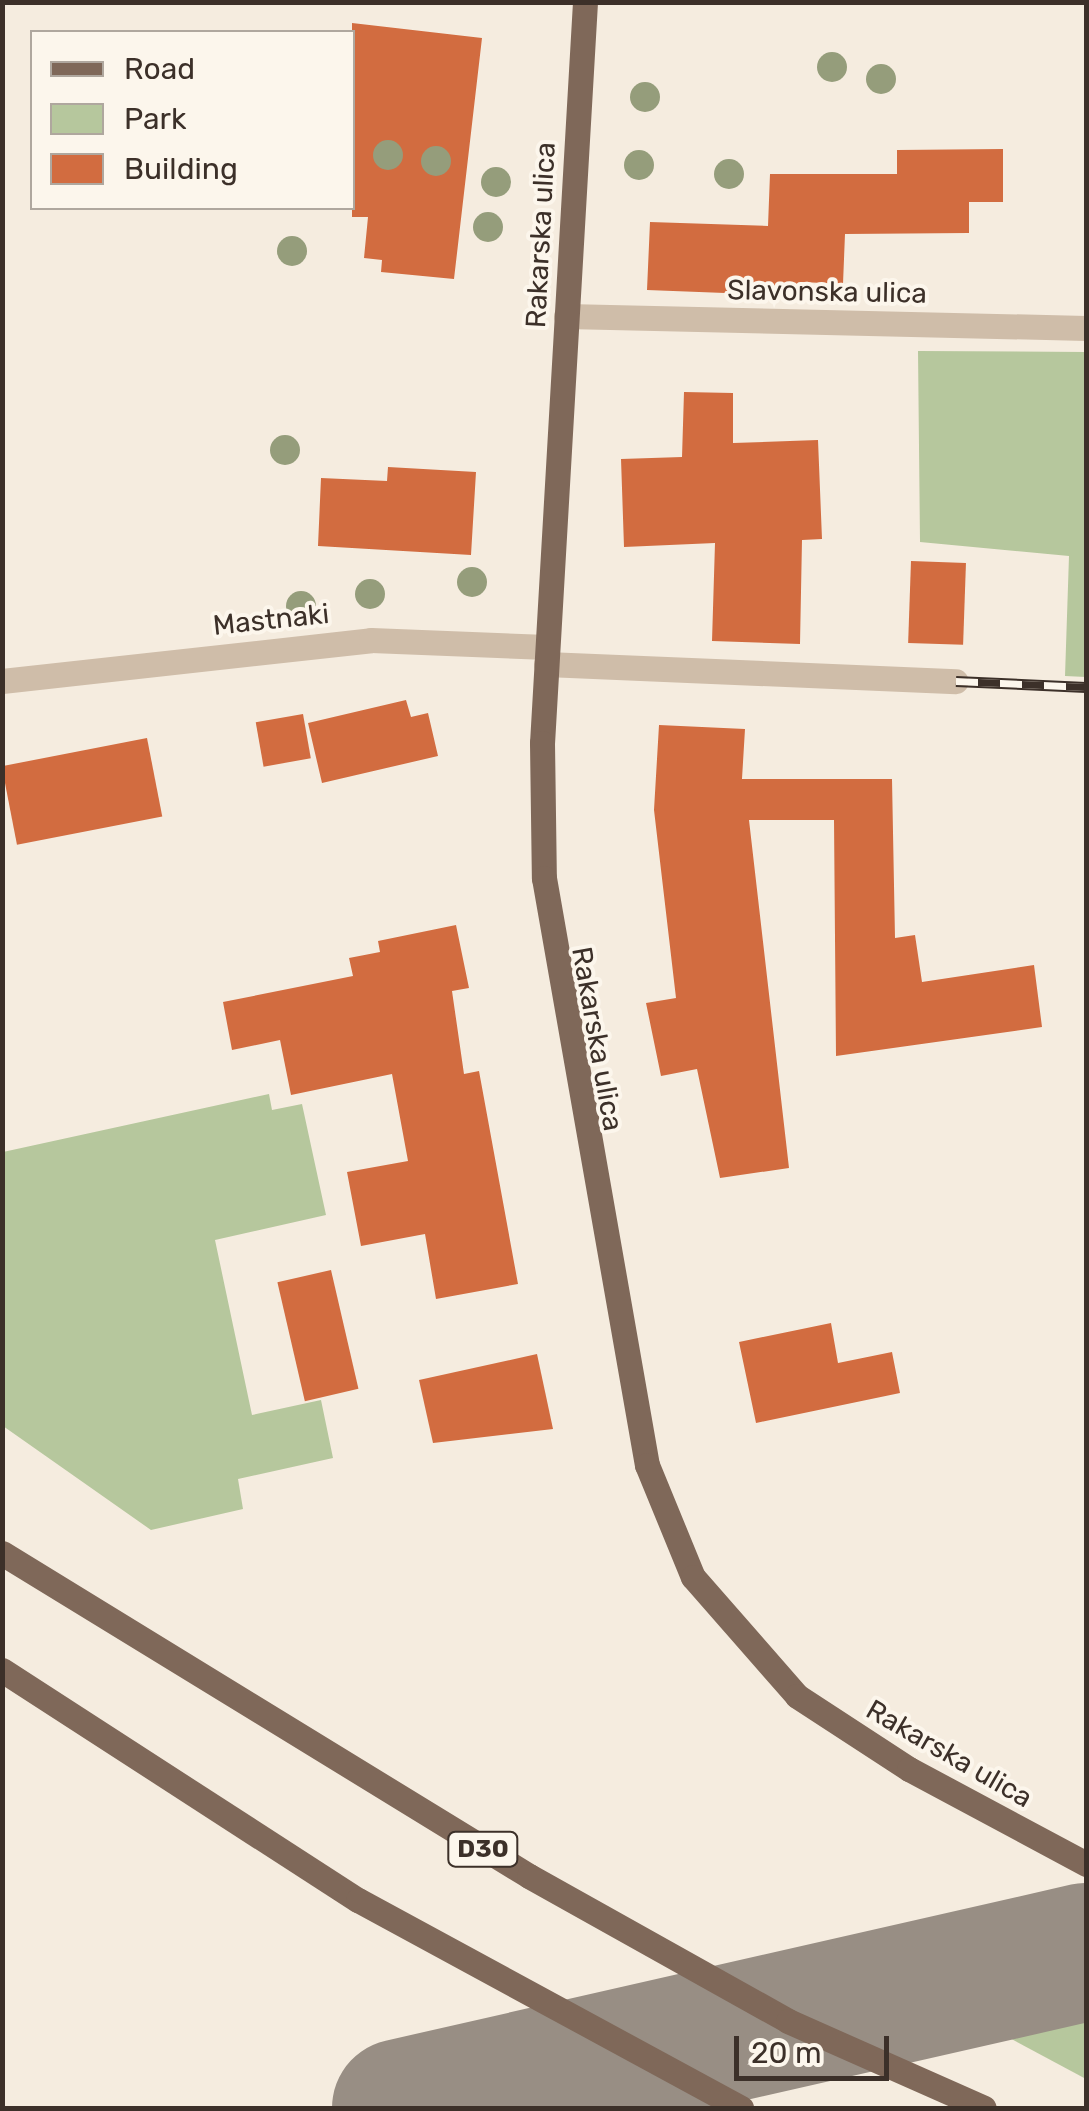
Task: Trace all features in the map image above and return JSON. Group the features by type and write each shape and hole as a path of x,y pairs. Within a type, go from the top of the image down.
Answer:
{"main road":[{"name":"Rakarska ulica","path":"584,2 546,656 548,929 608,1288 664,1516 716,1610 797,1696 908,1769 1086,1864"},
{"name":"D30","path":"2,1553 529,1876 788,2020 984,2108"},
{"path":"2,1670 358,1900 741,2108"}],"street":[{"name":"Slavonska ulica","path":"566,316 1086,328"},
{"name":"Mastnaki","path":"2,681 371,640 546,656 956,681"}],"green space":[{"path":"918,351 1086,352 1086,677 1065,676 1069,556 920,542"},
{"path":"269,1094 272,1110 302,1104 326,1215 215,1240 252,1415 321,1400 333,1458 238,1479 243,1509 151,1530 3,1426 3,1152"},
{"path":"1086,1988 1086,2079 965,2014"},
{"path":"640,2087 683,2108 598,2108"}],"building":[{"path":"352,23 482,38 454,279 381,272 382,260 364,258 368,217 352,217 355,210"},
{"path":"1003,149 1003,202 969,202 969,233 845,234 843,284 802,282 802,296 647,290 650,222 768,226 770,174 897,174 897,150"},
{"path":"684,392 733,393 733,443 818,440 822,539 802,540 800,644 712,641 715,543 624,547 621,459 682,457"},
{"path":"388,467 476,472 471,555 318,546 321,478 387,481"},
{"path":"911,561 966,563 963,645 908,643"},
{"path":"406,700 411,717 428,713 438,756 322,783 308,723"},
{"path":"303,714 311,758 264,767 256,722"},
{"path":"659,725 745,729 742,779 892,779 895,938 915,935 922,982 1034,965 1042,1027 836,1056 834,820 749,820 789,1168 720,1178 697,1069 661,1076 646,1003 676,998 654,810"},
{"path":"147,738 162,817 17,845 2,766"},
{"path":"456,925 469,988 452,991 464,1074 479,1071 518,1284 436,1299 425,1234 361,1246 347,1172 408,1161 392,1074 291,1095 280,1040 232,1050 223,1002 353,976 349,958 380,952 378,941"},
{"path":"331,1270 358,1389 305,1401 277,1282"},
{"path":"831,1323 838,1363 892,1352 900,1393 756,1423 739,1342"},
{"path":"537,1354 553,1429 433,1443 419,1380"}],"taxiway":[{"path":"401,2108 1086,1952"}],"railway":[{"path":"956,681 1086,687"}]}
